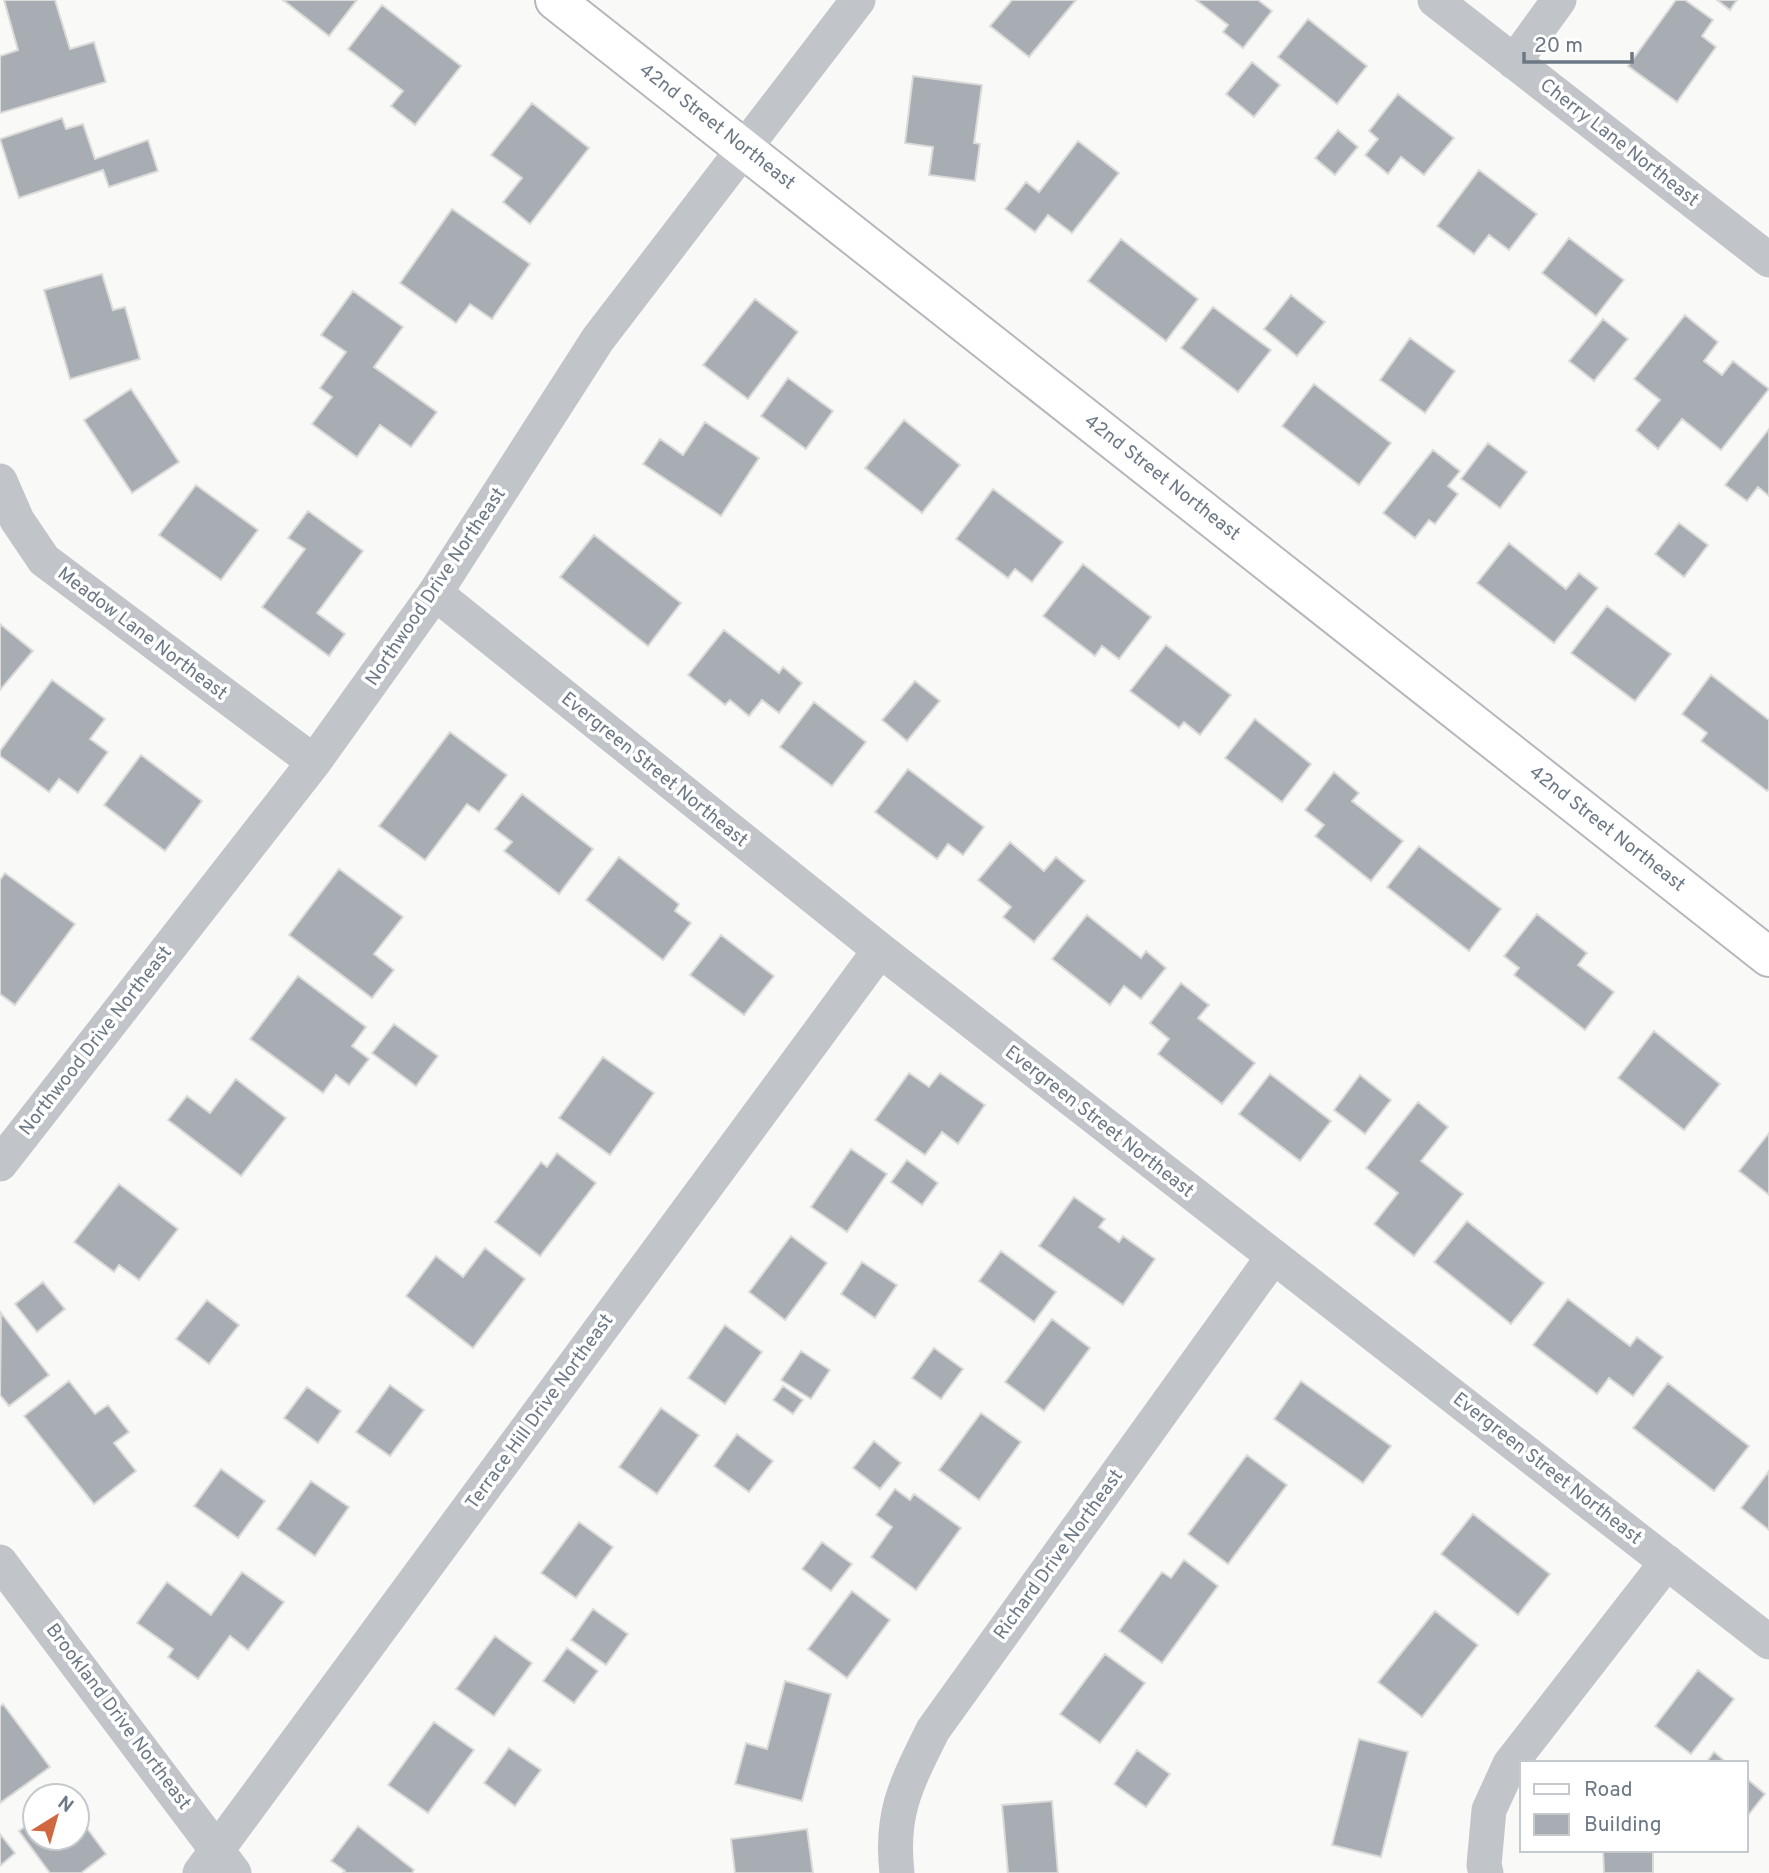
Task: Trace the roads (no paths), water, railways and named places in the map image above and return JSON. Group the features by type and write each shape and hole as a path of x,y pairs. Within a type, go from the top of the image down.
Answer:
{"main road":[{"name":"42nd Street Northeast","path":"555,0 1769,957"}],"street":[{"name":"Northwood Drive Northeast","path":"0,1164 314,762 435,593 598,339 858,0"},
{"name":"Cherry Lane Northeast","path":"1435,0 1769,260"},
{"path":"1514,62 1559,0"},
{"name":"Meadow Lane Northeast","path":"0,481 17,520 44,560 314,762"},
{"name":"Evergreen Street Northeast","path":"435,593 880,950 1769,1642"},
{"name":"Terrace Hill Drive Northeast","path":"218,1865 880,950"},
{"name":"Richard Drive Northeast","path":"898,1873 894,1843 902,1793 933,1730 1273,1257"},
{"name":"Brookland Drive Northeast","path":"0,1562 218,1865"},
{"path":"1486,1873 1489,1810 1510,1763 1667,1562"}]}
